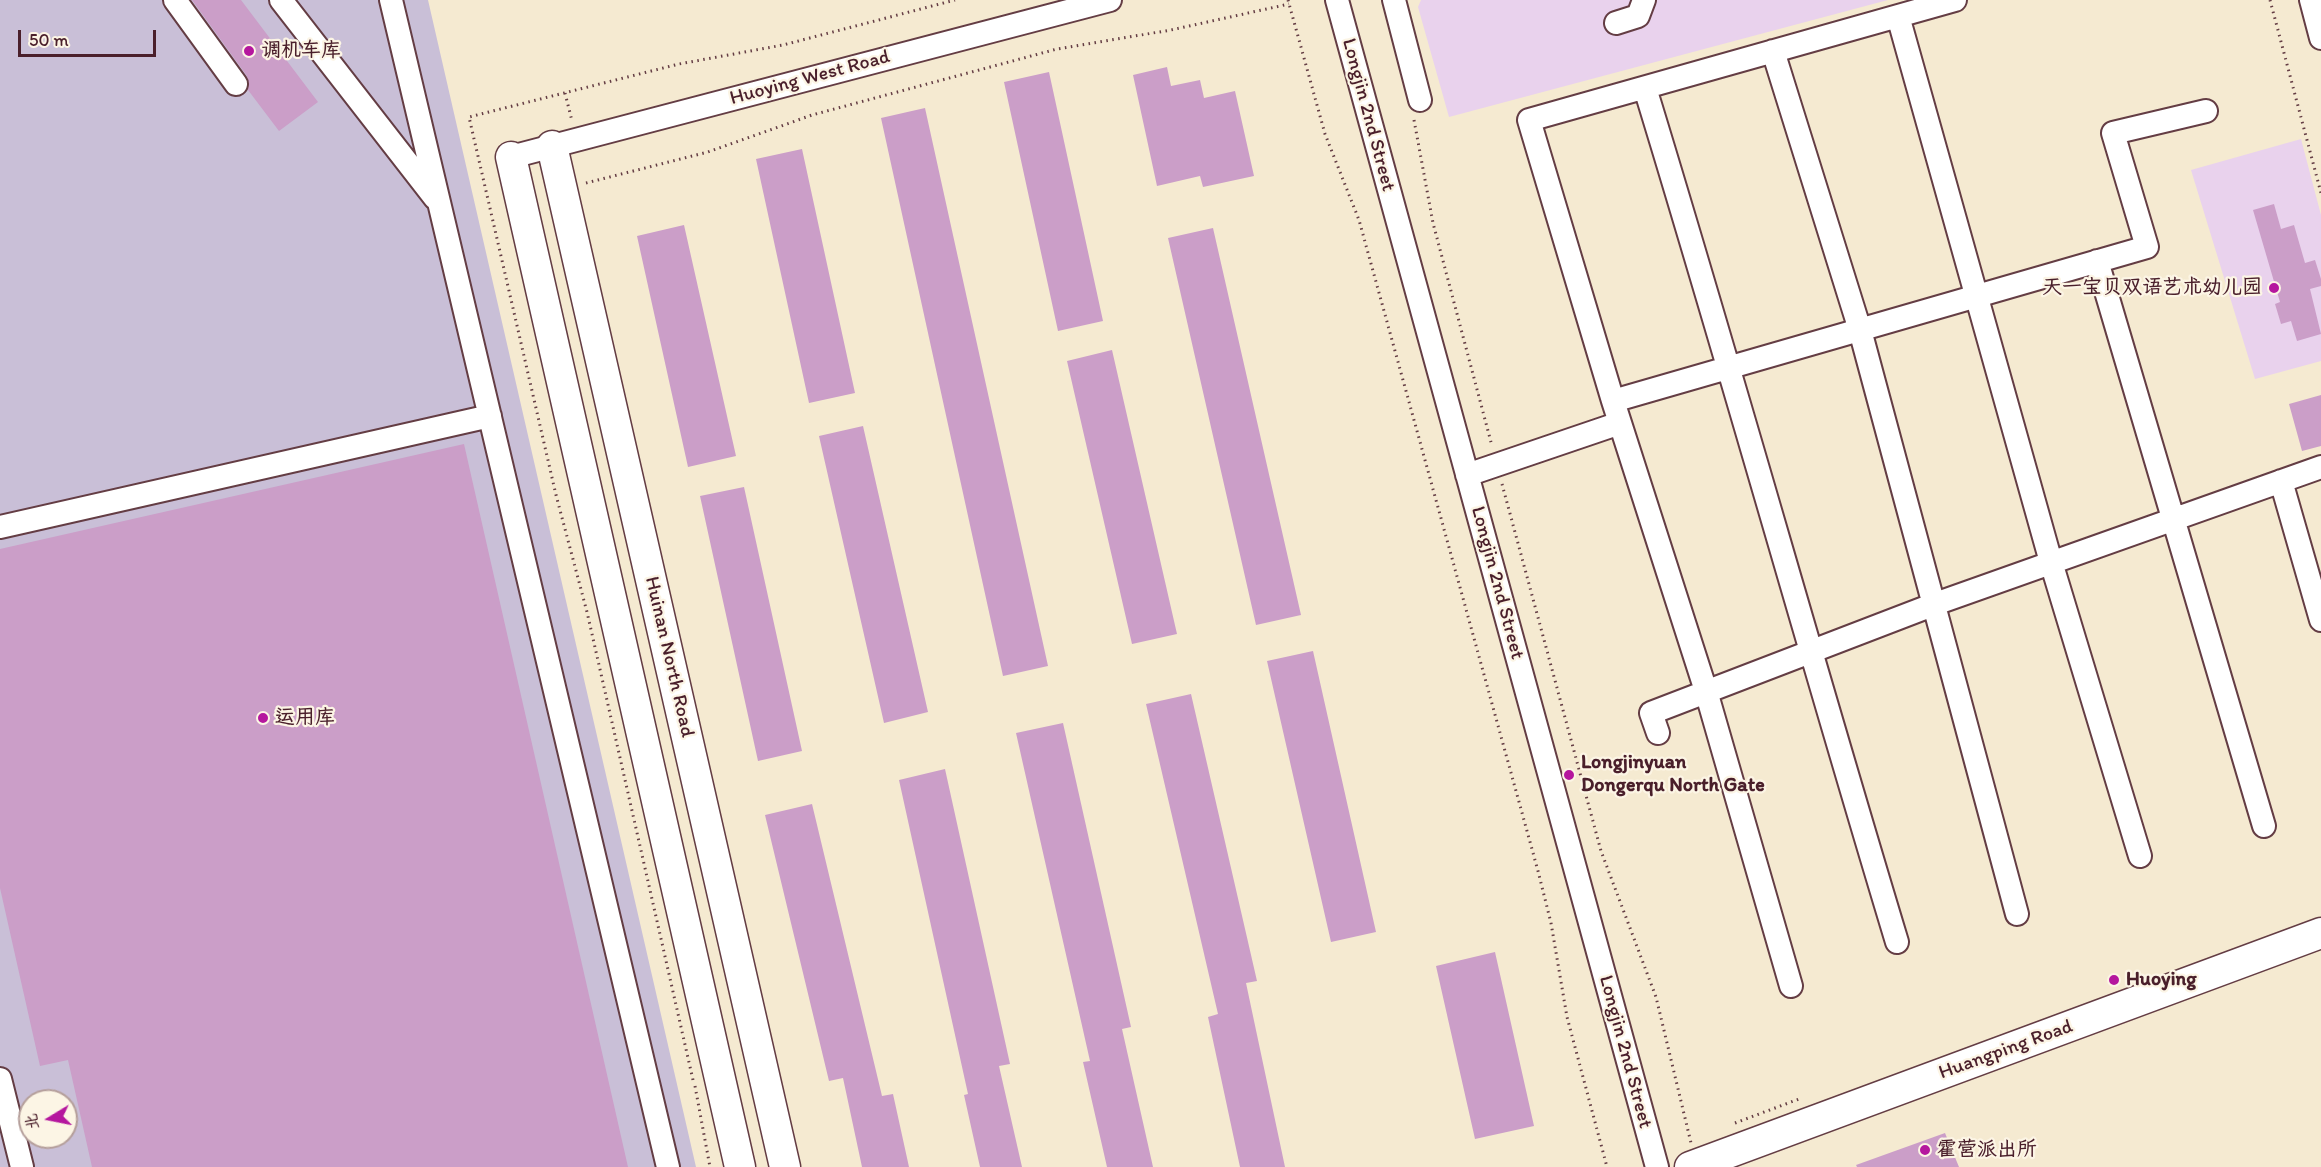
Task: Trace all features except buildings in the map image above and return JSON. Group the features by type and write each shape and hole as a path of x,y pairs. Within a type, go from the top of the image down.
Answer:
{"main road":[{"name":"Huinan North Road","path":"552,146 785,1167"},
{"path":"510,157 740,1167"},
{"name":"Huangping Road","path":"1690,1167 2321,933"}],"street":[{"path":"175,0 236,84"},
{"path":"281,0 439,203"},
{"path":"391,0 668,1167"},
{"name":"Huoying West Road","path":"510,157 1110,0"},
{"name":"Longjin 2nd Street","path":"1337,0 1657,1167"},
{"path":"1616,23 1638,16 1644,0"},
{"path":"1791,986 1706,691 1613,401 1529,120 1955,0"},
{"path":"2311,0 2321,38"},
{"path":"1392,2 1416,107"},
{"path":"1898,16 2051,562 2140,856"},
{"path":"1773,51 1860,330 2017,914"},
{"path":"1645,88 1730,367 1809,651 1897,942"},
{"path":"1613,401 2147,247 2113,133 2206,111"},
{"path":"2097,261 2264,826"},
{"path":"0,527 490,416"},
{"path":"1467,475 1620,423"},
{"path":"1658,733 1651,713 1935,604 2321,466"},
{"path":"2281,481 2321,620"},
{"path":"0,1079 22,1167"}],"path":[{"path":"710,1167 695,1087 590,624 556,495 469,117 679,64 783,45 955,0"},
{"path":"2270,0 2321,193"},
{"path":"614,176 708,152 812,115 1057,49 1171,30 1289,2 1325,135 1359,220 1538,871 1551,923 1567,1017 1607,1167"},
{"path":"1416,107 1432,224 1601,851 1656,997 1685,1116"}],"shaded area":[{"path":"0,0 428,0 696,1167 0,1167"},
{"path":"1421,0 1888,0 1449,117 1418,7"},
{"name":"天一宝贝双语艺术幼儿园","path":"2301,139 2321,215 2321,361 2255,379 2191,170"}],"place":[{"name":"调机车库","path":"249,51"},
{"name":"天一宝贝双语艺术幼儿园","path":"2274,288"},
{"name":"运用库","path":"263,718"},
{"name":"Longjinyuan Dongerqu North Gate","path":"1569,775"},
{"name":"Huoying","path":"2114,980"},
{"name":"霍营派出所","path":"1925,1150"}]}
